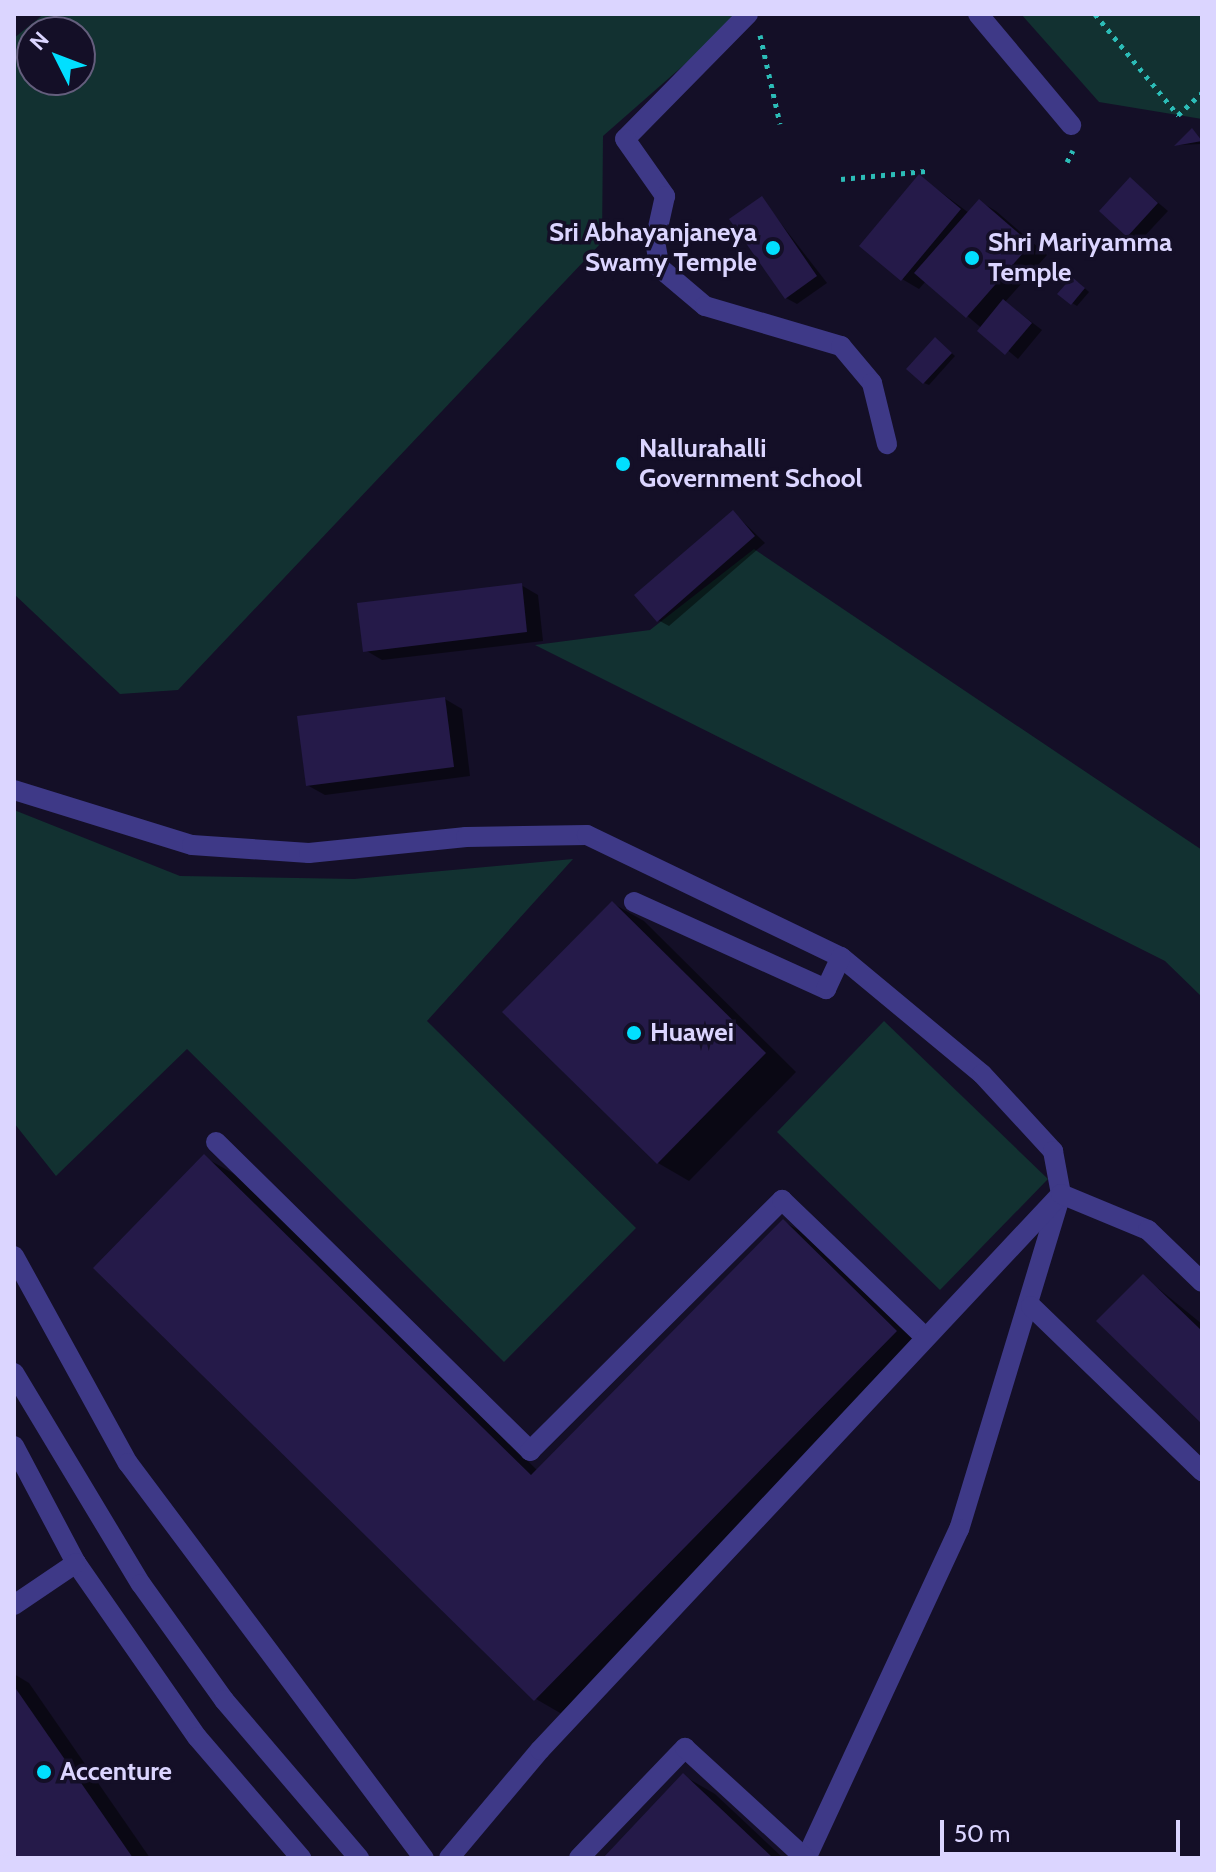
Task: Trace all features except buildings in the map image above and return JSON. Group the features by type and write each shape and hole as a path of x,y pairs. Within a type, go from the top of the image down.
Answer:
{"street":[{"path":"978,14 1071,125"},
{"path":"753,21 625,139 665,196 655,241 660,268 705,306 841,346 872,383 887,444"},
{"path":"14,790 192,845 309,853 466,837 587,835 841,957 982,1074 1053,1151 1061,1194 1031,1306 959,1529 805,1858 685,1748 579,1858"},
{"path":"634,902 826,989 841,957"},
{"path":"216,1142 530,1451 782,1200 925,1337"},
{"path":"1061,1194 1148,1230 1202,1282"},
{"path":"449,1858 925,1337 1061,1194"},
{"path":"14,1256 128,1463 424,1858"},
{"path":"1031,1306 1202,1471"},
{"path":"14,1373 107,1531 214,1687 359,1858"},
{"path":"14,1446 76,1563 197,1737 301,1858"},
{"path":"14,1605 76,1563"}],"path":[{"path":"1095,14 1178,115 1202,93"},
{"path":"753,21 780,124"},
{"path":"841,179 926,171"}],"green space":[{"path":"44,14 742,14 603,136 602,242 178,690 120,694 14,594 14,38 16,36 16,96 96,96 96,16 42,16"},
{"path":"1021,14 1202,14 1202,119 1099,102"},
{"path":"754,549 1202,850 1202,997 1165,961 535,645 650,630"},
{"path":"14,810 180,876 354,879 573,859 427,1021 636,1228 504,1362 187,1049 56,1176 14,1123"},
{"path":"884,1021 1048,1179 940,1290 777,1132"}],"place":[{"name":"Sri Abhayanjaneya Swamy Temple","path":"773,248"},
{"name":"Shri Mariyamma Temple","path":"972,258"},
{"name":"Nallurahalli Government School","path":"623,464"},
{"name":"Huawei","path":"634,1033"},
{"name":"Accenture","path":"44,1772"}]}
